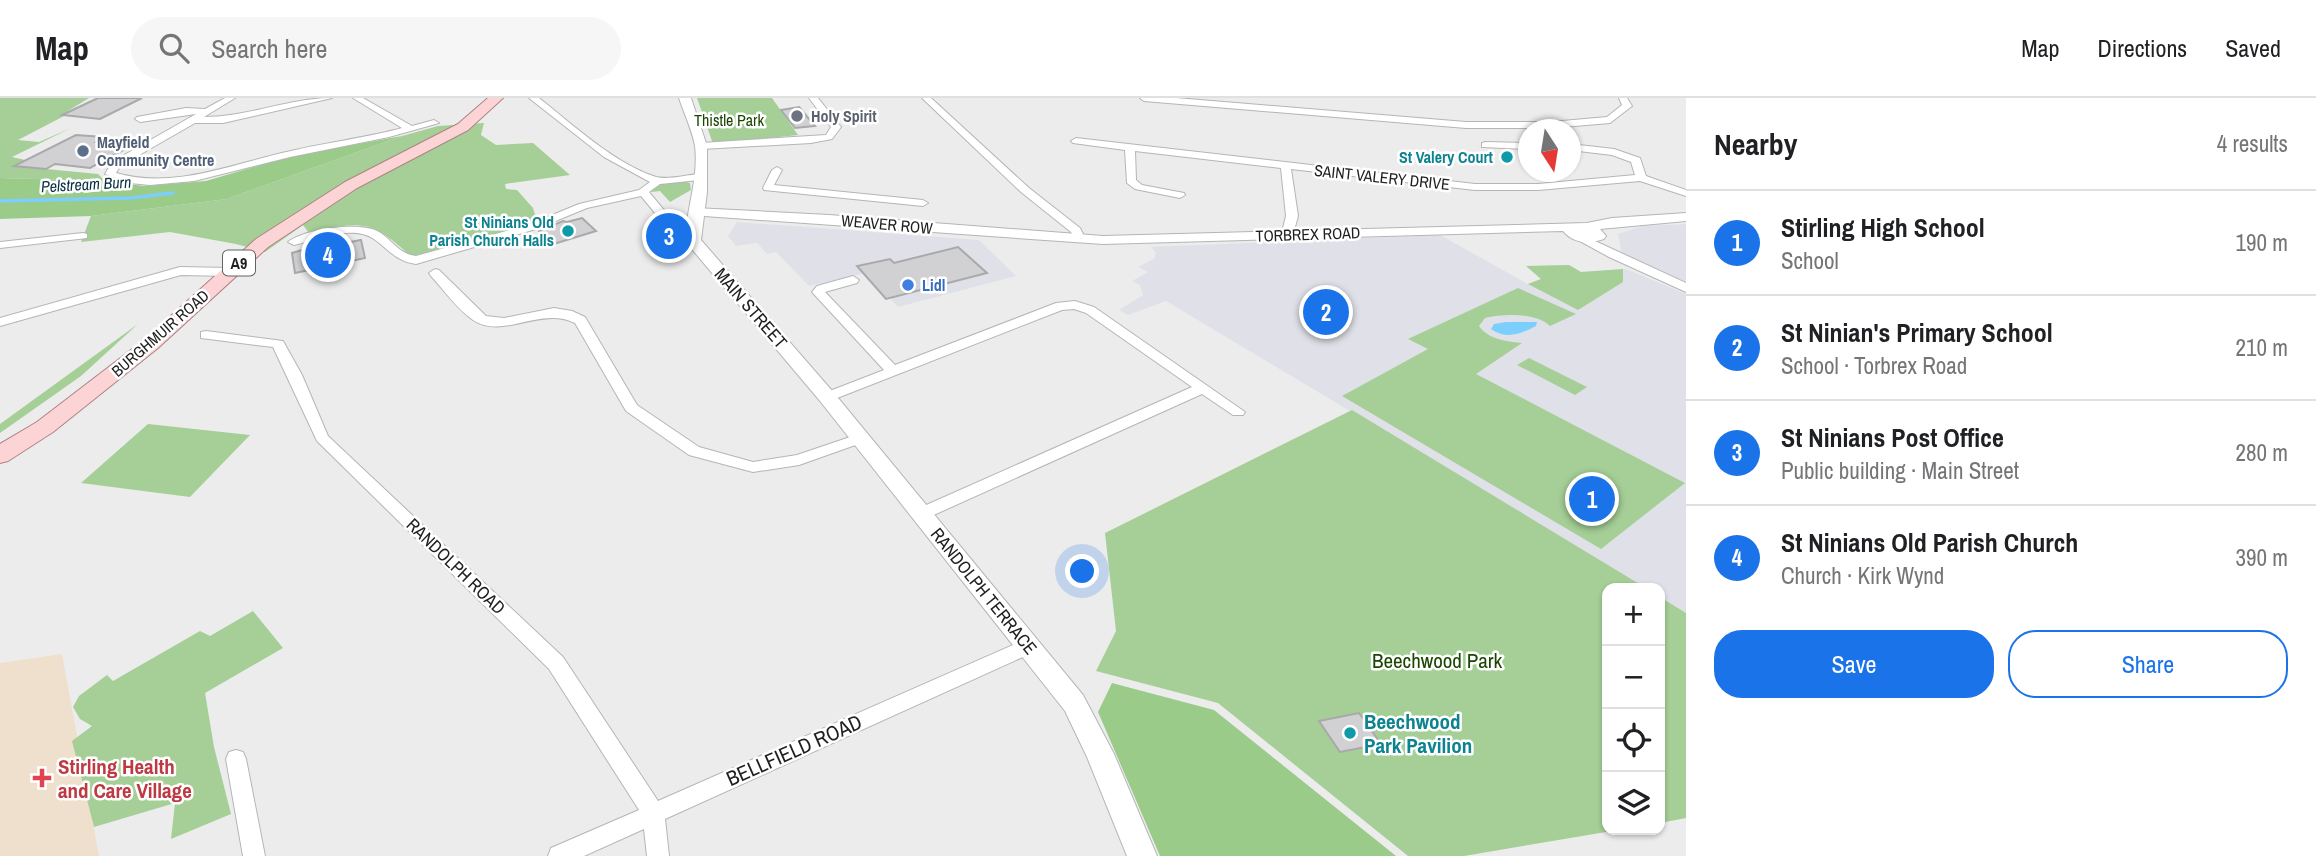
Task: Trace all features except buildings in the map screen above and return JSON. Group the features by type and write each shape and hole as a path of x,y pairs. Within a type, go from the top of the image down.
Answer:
{"main road":[{"name":"BURGHMUIR ROAD","path":"0,439 27,422 120,351 220,272 297,206 451,121 475,98"},
{"name":"BURGHMUIR ROAD","path":"0,455 45,427 140,352 220,272 314,207 464,127 496,98"},
{"path":"685,98 701,146"},
{"name":"MAIN STREET","path":"701,146 700,192 695,212 694,241 827,397"},
{"name":"RANDOLPH TERRACE","path":"827,397 1074,703 1100,754 1142,856"}],"street":[{"path":"231,98 116,164 110,174 118,178 148,180 212,176 276,157 434,123"},
{"path":"193,121 223,120 328,98"},
{"path":"357,98 409,128"},
{"path":"533,98 638,174 656,181 699,177"},
{"path":"701,146 829,137 836,127 813,98"},
{"path":"926,98 1025,190 1076,230 1079,238"},
{"path":"1144,98 1452,124 1540,125 1610,120 1628,106 1623,98"},
{"path":"141,119 186,111 205,112"},
{"name":"SAINT VALERY DRIVE","path":"1076,141 1475,187 1538,187 1641,178 1686,193"},
{"path":"1485,145 1518,146"},
{"path":"1130,148 1130,181 1139,187 1180,195"},
{"path":"1581,148 1614,152 1636,160 1641,178"},
{"path":"1286,167 1292,216 1289,228 1298,235"},
{"path":"777,170 768,188 923,203"},
{"path":"294,242 347,231 372,233 403,260 416,260 532,227 583,206 643,192 656,181"},
{"path":"643,192 664,217"},
{"path":"886,224 891,200"},
{"name":"WEAVER ROW","path":"695,212 1079,238"},
{"path":"1583,232 1612,222 1686,217"},
{"name":"TORBREX ROAD","path":"1079,238 1103,240 1536,227 1583,232"},
{"path":"1583,232 1613,255 1686,288"},
{"path":"0,246 83,236"},
{"path":"0,322 180,271 220,272"},
{"path":"435,273 480,319 493,321 550,312 568,312 580,320 631,408 694,451 753,467 799,460 859,439"},
{"path":"853,280 818,292 893,371"},
{"path":"827,397 1060,306 1075,305 1108,321 1238,412"},
{"name":"RANDOLPH ROAD","path":"206,335 278,344 295,375 322,438 556,663 654,814 658,856"},
{"path":"921,514 1202,388"},
{"name":"BELLFIELD ROAD","path":"559,856 1030,646"},
{"path":"236,759 254,856"}],"shaded area":[{"path":"737,222 979,240 1016,276 898,307 866,273 809,286 776,252 767,254 757,243 736,246 728,236"},
{"path":"1686,224 1686,284 1622,255 1618,234 1642,226"},
{"path":"1440,235 1528,284 1541,279 1526,266 1569,265 1581,272 1626,269 1686,294 1686,613 1665,600 1665,583 1638,583 1166,301 1128,315 1119,310 1143,295 1140,285 1132,281 1148,272 1138,267 1154,259 1156,253 1151,247"},
{"name":"Stirling Health and Care Village","path":"62,654 99,856 0,856 0,663"}],"green space":[{"path":"0,98 89,98 63,114 66,115 18,140 39,142 71,128 12,157 25,160 15,166 98,174 105,181 0,178"},
{"name":"Thistle Park","path":"697,98 772,98 798,135 713,144"},
{"path":"484,123 481,135 496,145 533,143 570,175 505,184 506,189 517,190 533,208 536,218 534,223 411,256 375,229 354,225 309,233 303,225 265,252 170,232 81,242 91,216 227,199 402,136 438,126"},
{"path":"402,136 227,199 91,216 0,219 0,178 105,181 144,186 206,181 291,156"},
{"path":"658,183 690,183 691,190 670,202 660,191 651,192"},
{"path":"1569,265 1581,272 1623,269 1623,282 1578,310 1528,284 1541,279 1526,266"},
{"path":"1518,288 1576,314 1550,326 1528,316 1485,318 1479,326 1483,331 1498,339 1522,343 1476,374 1685,483 1601,549 1342,396 1428,349 1408,339"},
{"path":"138,324 81,376 0,433 0,424"},
{"path":"1529,358 1587,387 1575,395 1517,365"},
{"name":"Beechwood Park","path":"1352,410 1638,583 1602,583 1602,833 1464,856 1408,856 1218,703 1096,671 1116,631 1105,533"},
{"path":"148,424 250,435 190,497 81,483"},
{"path":"1665,600 1686,613 1686,818 1665,822"},
{"path":"253,611 283,648 205,693 214,747 231,814 171,839 175,803 94,827 72,741 92,726 80,719 73,707 79,696 107,675 113,681 200,631 210,636"},
{"path":"1112,683 1214,710 1396,856 1160,856 1098,712"}],"water":[{"path":"1537,322 1536,326 1514,335 1491,329 1494,324"}],"waterway":[{"name":"Pelstream Burn","path":"0,201 130,198 173,193"}],"place":[{"name":"Holy Spirit","path":"797,116"},
{"name":"Mayfield Community Centre","path":"83,151"},
{"name":"St Valery Court","path":"1507,157"},
{"name":"St Ninians Old Parish Church Halls","path":"568,231"},
{"name":"St Ninians Post Office","path":"669,236"},
{"name":"St Ninians Old Parish Church","path":"328,255"},
{"name":"Lidl","path":"908,285"},
{"name":"St Ninian's Primary School","path":"1326,312"},
{"name":"Stirling High School","path":"1592,499"},
{"name":"Beechwood Park Pavilion","path":"1350,733"},
{"name":"Stirling Health and Care Village","path":"42,778"}]}
